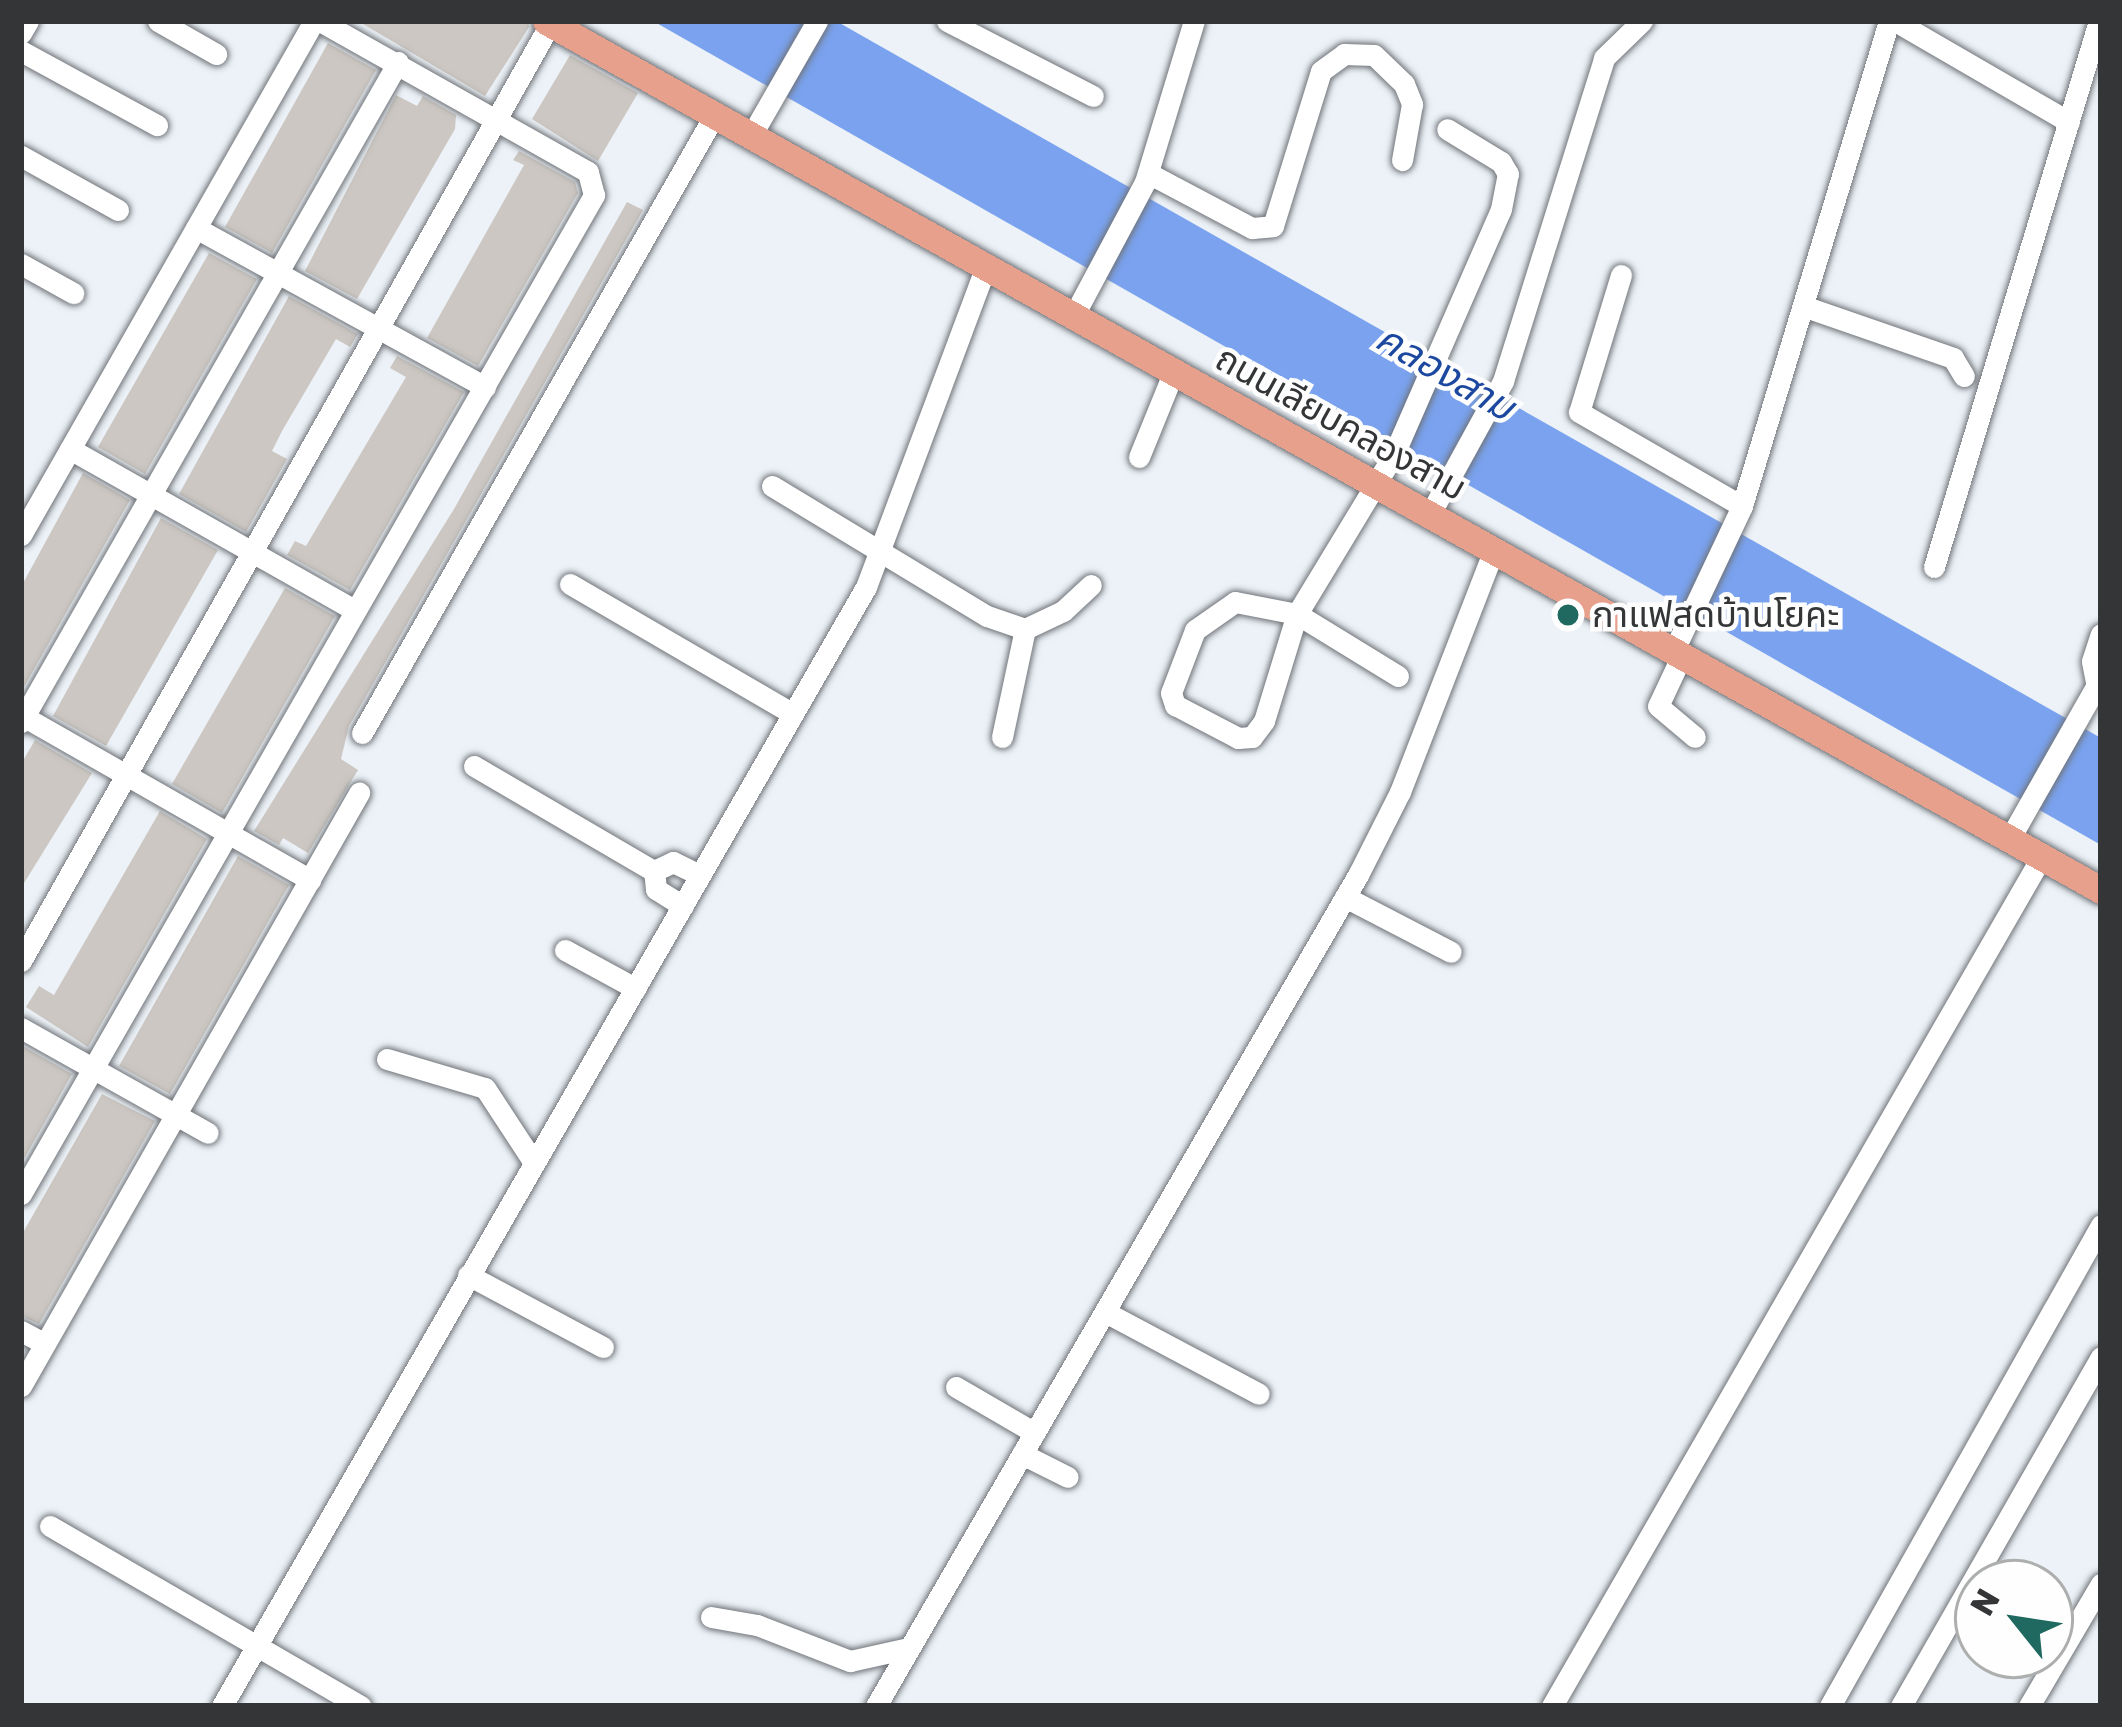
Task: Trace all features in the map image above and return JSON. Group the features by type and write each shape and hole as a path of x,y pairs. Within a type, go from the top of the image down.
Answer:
{"main road":[{"name":"ถนนเลียบคลองสาม","path":"548,22 1678,652 2014,831 2042,856 2101,890"}],"street":[{"path":"21,33 28,21"},
{"path":"158,21 216,54"},
{"path":"21,535 317,21 398,62 588,172 594,196 21,1194"},
{"path":"751,136 817,21"},
{"path":"947,21 1093,96"},
{"path":"1073,315 1146,177 1194,21"},
{"path":"1430,514 1503,381 1604,58 1642,21"},
{"path":"1695,737 1658,706 1739,511 1892,21 2069,122"},
{"path":"1934,567 2099,21"},
{"path":"21,961 382,329 548,22"},
{"path":"21,51 157,125"},
{"path":"1146,177 1252,227 1273,226 1321,71 1344,53 1374,55 1404,84 1412,104 1402,160"},
{"path":"310,880 22,718 398,62"},
{"path":"362,733 714,116"},
{"path":"1398,676 1297,614 1235,602 1195,630 1171,681 1175,705 1238,738 1252,736 1264,721 1297,614 1394,454 1446,344 1508,174 1489,151 1447,129"},
{"path":"21,156 118,210"},
{"path":"196,227 485,387"},
{"path":"21,264 73,293"},
{"path":"222,1706 883,551 986,266"},
{"path":"1621,275 1580,412 1739,511"},
{"path":"1802,306 1953,358 1964,376"},
{"path":"1139,457 1174,371"},
{"path":"70,449 354,610"},
{"path":"772,486 987,616 1025,629 1063,611 1091,585"},
{"path":"881,1705 909,1648 1345,897 1400,792 1494,550"},
{"path":"570,584 793,714"},
{"path":"1002,737 1025,629"},
{"path":"2014,831 2098,680 2092,661 2101,634"},
{"path":"474,766 654,871"},
{"path":"21,1386 359,793"},
{"path":"1552,1706 2042,856"},
{"path":"654,871 673,862 700,875"},
{"path":"654,871 656,889 682,906"},
{"path":"1345,897 1451,952"},
{"path":"565,950 635,988"},
{"path":"21,1028 208,1133"},
{"path":"388,1059 485,1088 534,1163"},
{"path":"1830,1706 2101,1225"},
{"path":"468,1275 603,1347"},
{"path":"1105,1312 1259,1394"},
{"path":"21,1330 45,1344"},
{"path":"1900,1706 2101,1357"},
{"path":"956,1387 1035,1432"},
{"path":"1022,1454 1068,1477"},
{"path":"50,1526 361,1706"},
{"path":"2029,1706 2101,1584"},
{"path":"711,1617 757,1625 826,1657 850,1660 909,1648"}],"water":[{"name":"คลองสาม","path":"653,21 836,21 2101,738 2101,845"}],"building":[{"path":"358,21 528,21 529,27 485,96"},
{"path":"328,43 376,70 272,253 225,227"},
{"path":"570,55 638,93 598,161 532,119"},
{"path":"396,95 417,106 423,96 456,115 455,129 357,299 305,271"},
{"path":"519,151 575,182 578,193 478,366 427,338 524,165 513,160"},
{"path":"627,202 643,210 349,726 341,759 358,770 308,853 283,838 279,845 254,831 454,509"},
{"path":"209,253 257,279 145,474 98,447"},
{"path":"289,296 358,334 350,347 336,339 282,431 272,451 287,459 246,532 179,494"},
{"path":"397,356 464,392 350,590 287,555 295,541 306,546 406,377 390,368"},
{"path":"83,473 130,500 21,692 21,587"},
{"path":"161,518 218,550 106,746 53,716"},
{"path":"285,588 335,616 222,813 172,784"},
{"path":"35,740 92,773 21,888 21,764"},
{"path":"160,811 207,839 88,1047 26,1007 39,986 54,995"},
{"path":"238,856 289,885 170,1094 119,1066"},
{"path":"21,1045 72,1074 21,1164"},
{"path":"102,1094 155,1121 39,1324 21,1316 21,1236"}],"place":[{"name":"กาแฟสดบ้านโยคะ","path":"1568,615"}]}
